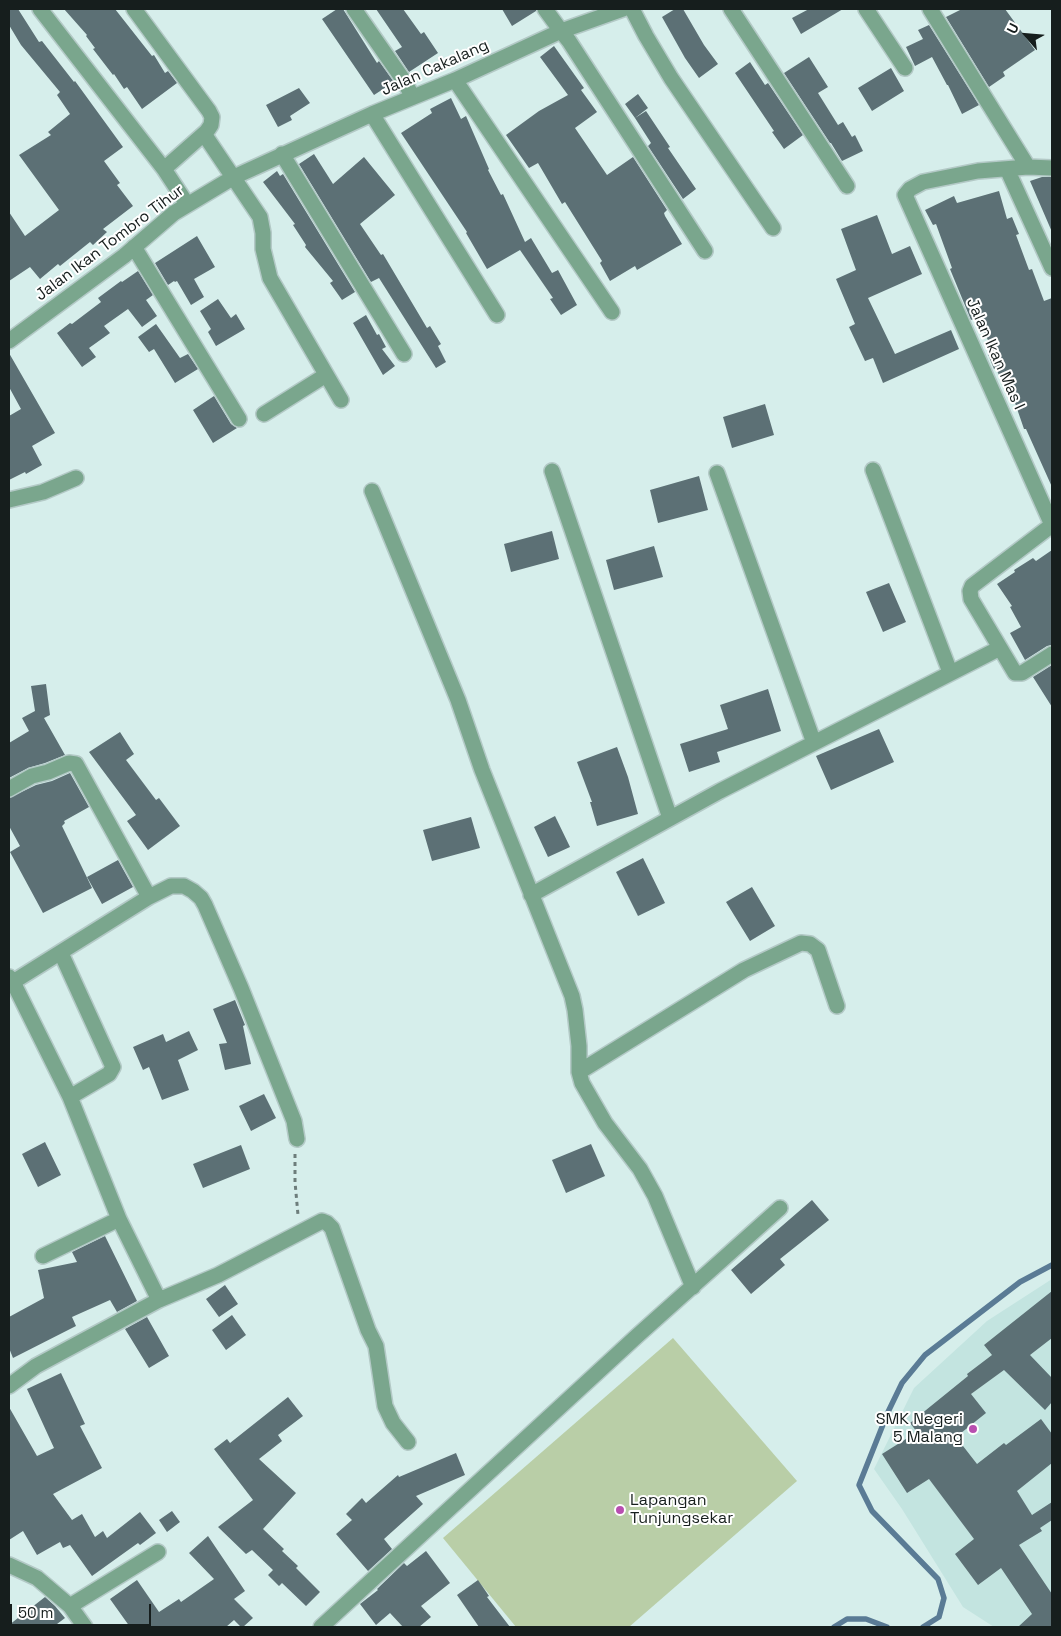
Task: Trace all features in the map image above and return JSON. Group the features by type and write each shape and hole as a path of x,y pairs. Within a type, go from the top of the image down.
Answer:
{"street":[{"path":"40,9 164,169 188,204"},
{"path":"134,9 211,114 211,125 204,134 164,169"},
{"path":"354,9 413,97"},
{"path":"545,9 569,41 705,251"},
{"name":"Jalan Cakalang","path":"263,163 561,32 623,9"},
{"path":"632,9 671,78 773,228"},
{"path":"731,9 847,186"},
{"path":"866,9 905,68"},
{"path":"930,9 1028,167"},
{"path":"455,80 612,312"},
{"path":"372,114 498,315"},
{"path":"204,134 260,216 263,249 270,278 341,400"},
{"path":"282,154 404,354"},
{"name":"Jalan Ikan Tombro Tihur","path":"9,341 92,280 156,230 174,213 234,177 263,163"},
{"path":"1052,168 1028,167 1007,169 1052,268"},
{"name":"Jalan Ikan Mas I","path":"1007,169 978,172 924,182 907,191 906,196 1052,525"},
{"path":"134,247 239,419"},
{"path":"264,414 326,375"},
{"path":"873,470 950,672"},
{"path":"552,472 670,818"},
{"path":"717,473 814,743"},
{"path":"9,500 44,492 76,478"},
{"path":"372,491 458,700 482,770 572,996 576,1010 579,1072 582,1083 605,1123 640,1169 655,1196 693,1287"},
{"path":"1052,525 972,586 970,591 971,599 1016,674 1022,673 1052,654"},
{"path":"531,895 670,818 950,672 1000,648"},
{"path":"9,789 32,776 48,772 69,763 76,764 149,898"},
{"path":"159,1300 119,1219 70,1097 11,979 61,953 171,886 188,889 201,898 241,988 294,1121 297,1139"},
{"path":"579,1072 744,970 800,943 810,944 818,950 837,1006"},
{"path":"61,953 113,1067 109,1074 70,1097"},
{"path":"322,1627 622,1350 780,1208"},
{"path":"43,1256 119,1219"},
{"path":"9,1386 36,1366 159,1300 218,1275 322,1222 327,1223 332,1228 353,1292 376,1346 385,1406 394,1423 408,1442"},
{"path":"70,1606 158,1552"},
{"path":"9,1565 37,1578 70,1606 85,1627"}],"path":[{"path":"297,1139 295,1195 300,1232"}],"shaded area":[{"name":"SMK Negeri 5 Malang","path":"1052,1279 1052,1627 994,1627 963,1607 902,1509 874,1469 914,1388 987,1321"}],"green space":[{"name":"Lapangan Tunjungsekar","path":"673,1338 797,1481 629,1627 516,1627 443,1538"}],"building":[{"path":"9,9 18,9 39,42 42,41 75,81 123,147 104,161 120,183 117,185 133,206 103,229 107,232 93,245 90,242 40,279 30,267 9,281 9,212 25,236 59,210 19,155 51,135 48,132 70,114 57,95 60,92 21,45 9,25"},
{"path":"64,9 115,9 152,56 154,55 165,73 168,71 177,83 142,109 127,87 124,89 93,49 95,48 87,35"},
{"path":"337,9 343,9 377,63 379,61 394,82 374,95 322,19"},
{"path":"376,9 403,9 421,34 424,32 438,53 409,72 395,51 402,47"},
{"path":"502,9 536,9 536,11 512,26"},
{"path":"675,9 683,9 704,45 718,64 699,78 685,58 662,17"},
{"path":"809,9 843,9 801,34 792,18"},
{"path":"962,9 1005,9 1035,50 1003,72 1005,76 989,87 946,17"},
{"path":"929,25 979,105 962,114 932,57 915,66 906,47 923,39 918,30"},
{"path":"554,46 584,88 581,90 597,112 575,128 607,175 633,157 667,210 664,213 665,216 682,244 637,270 635,266 610,281 600,263 602,261 565,202 562,204 538,163 529,168 506,135 539,111 568,95 540,57"},
{"path":"809,57 828,87 818,93 838,125 843,122 852,137 855,135 863,151 842,161 784,73"},
{"path":"750,62 765,85 768,83 803,135 784,149 735,73"},
{"path":"891,68 904,91 872,111 858,88"},
{"path":"299,88 310,103 290,116 292,120 278,127 266,105"},
{"path":"638,94 648,108 635,118 625,104"},
{"path":"451,98 461,119 466,116 488,170 501,195 503,194 525,242 531,238 552,273 558,270 577,305 561,315 550,299 553,298 520,250 487,269 467,232 401,133 432,113 430,109"},
{"path":"646,111 696,189 683,199 648,146 651,143 635,118"},
{"path":"314,154 333,184 364,157 395,195 360,224 381,255 383,254 427,328 430,326 441,344 438,346 446,362 436,368 379,278 371,282 299,164"},
{"path":"277,171 280,176 283,174 355,292 342,300 330,283 333,281 305,247 306,245 293,225 295,224 263,182"},
{"path":"1042,177 1052,177 1052,232 1030,181"},
{"path":"999,191 1007,219 1012,217 1019,234 1016,235 1029,270 1032,269 1044,301 1052,298 1052,487 1026,429 1024,429 1014,400 1010,402 996,368 994,369 988,354 993,352 978,317 971,320 950,269 952,268 936,224 933,225 925,210 954,196 957,203"},
{"path":"877,215 892,254 910,246 922,274 868,298 895,354 951,330 959,349 883,383 873,358 865,361 849,327 855,324 836,279 856,270 841,229"},
{"path":"197,236 215,267 194,279 204,297 191,305 177,281 168,285 155,263"},
{"path":"138,271 153,295 146,300 157,316 142,327 128,309 104,326 110,333 89,348 96,357 82,367 57,333 101,302 98,298"},
{"path":"218,299 231,318 236,314 245,329 216,346 208,332 211,329 200,311"},
{"path":"366,315 386,347 382,349 395,366 383,375 353,323"},
{"path":"156,324 180,358 188,354 198,369 175,383 154,349 149,352 138,337"},
{"path":"9,353 55,433 32,446 42,465 26,474 25,472 9,480 9,416 21,409 9,387"},
{"path":"214,396 231,424 237,428 213,443 193,410"},
{"path":"765,404 774,435 732,448 723,417"},
{"path":"699,476 708,510 658,523 650,490"},
{"path":"552,531 559,559 511,572 504,544"},
{"path":"654,546 663,577 614,590 606,560"},
{"path":"1052,550 1052,645 1047,646 1025,660 1010,633 1021,627 1010,607 1012,606 997,584 1033,558 1036,561"},
{"path":"889,583 906,622 883,632 866,592"},
{"path":"1052,665 1052,707 1033,677"},
{"path":"46,684 50,715 44,718 65,755 28,768 9,778 9,743 29,731 22,718 35,711 31,686"},
{"path":"768,689 781,731 717,752 720,762 689,772 680,744 728,729 720,705"},
{"path":"879,729 894,762 831,790 816,756"},
{"path":"120,732 134,754 126,760 156,800 159,798 180,826 148,850 127,821 136,815 89,752"},
{"path":"617,747 628,777 638,814 597,826 590,802 592,802 577,762"},
{"path":"70,773 89,807 64,821 65,823 62,826 92,888 43,913 10,852 20,846 9,826 9,798 36,785 52,781"},
{"path":"555,816 570,847 548,857 534,827"},
{"path":"471,817 480,848 432,861 423,830"},
{"path":"643,858 665,903 638,916 616,872"},
{"path":"118,860 133,887 102,904 87,877"},
{"path":"752,887 775,926 750,941 726,902"},
{"path":"235,1000 245,1025 243,1026 251,1064 225,1070 219,1044 227,1043 213,1009"},
{"path":"189,1031 198,1050 178,1060 189,1090 162,1100 149,1067 143,1070 133,1047 163,1034 166,1042"},
{"path":"264,1094 276,1118 251,1131 239,1106"},
{"path":"45,1142 61,1175 38,1187 22,1154"},
{"path":"591,1144 605,1176 566,1193 552,1160"},
{"path":"241,1145 250,1169 203,1188 193,1164"},
{"path":"812,1200 829,1220 780,1259 785,1265 751,1294 731,1270"},
{"path":"105,1236 137,1301 117,1312 110,1300 72,1317 76,1326 13,1358 9,1348 9,1317 44,1298 38,1270 77,1262 72,1252"},
{"path":"225,1285 238,1304 219,1317 206,1299"},
{"path":"1052,1291 1052,1338 1030,1355 1052,1378 1052,1402 1045,1410 1004,1370 971,1394 986,1413 956,1437 977,1464 1004,1443 1006,1445 1041,1419 1052,1434 1052,1463 1017,1491 1032,1515 1052,1502 1052,1520 1040,1528 1042,1531 1019,1545 1052,1594 1052,1627 1018,1627 1032,1614 1001,1568 978,1585 955,1554 974,1539 929,1479 907,1493 882,1454 917,1432 910,1423 992,1355 984,1345"},
{"path":"232,1315 246,1335 226,1350 212,1330"},
{"path":"147,1317 169,1356 149,1368 125,1329"},
{"path":"61,1373 85,1424 80,1426 102,1468 53,1494 72,1520 82,1514 95,1537 103,1531 107,1538 140,1512 156,1533 140,1545 138,1543 92,1576 70,1545 63,1548 60,1542 37,1555 23,1531 9,1540 9,1407 37,1456 54,1448 27,1389"},
{"path":"288,1397 303,1416 278,1435 282,1441 259,1459 296,1493 263,1529 284,1549 282,1551 298,1566 296,1568 320,1592 306,1606 282,1583 279,1586 268,1575 273,1570 252,1550 246,1554 218,1527 253,1500 214,1449 227,1439 230,1443"},
{"path":"456,1453 465,1475 416,1496 423,1504 384,1539 392,1549 368,1571 336,1534 352,1520 346,1514 362,1498 366,1503 398,1475 399,1477"},
{"path":"172,1511 180,1522 167,1532 159,1520"},
{"path":"208,1536 245,1591 234,1599 253,1618 243,1627 234,1620 226,1627 130,1627 110,1599 137,1580 159,1612 179,1599 181,1602 214,1579 189,1553"},
{"path":"426,1551 450,1583 421,1606 431,1617 419,1627 403,1627 390,1613 376,1625 360,1604 378,1590 404,1563 407,1566"},
{"path":"478,1580 489,1596 487,1597 510,1627 479,1627 457,1595"},
{"path":"45,1597 65,1618 53,1627 9,1627 9,1625"}],"waterway":[{"path":"923,1627 939,1617 944,1598 938,1579 872,1511 859,1485 888,1412 902,1383 925,1355 1020,1282 1052,1265"},
{"path":"834,1627 847,1619 866,1619 887,1627"}],"place":[{"name":"SMK Negeri 5 Malang","path":"973,1429"},
{"name":"Lapangan Tunjungsekar","path":"620,1510"}]}
